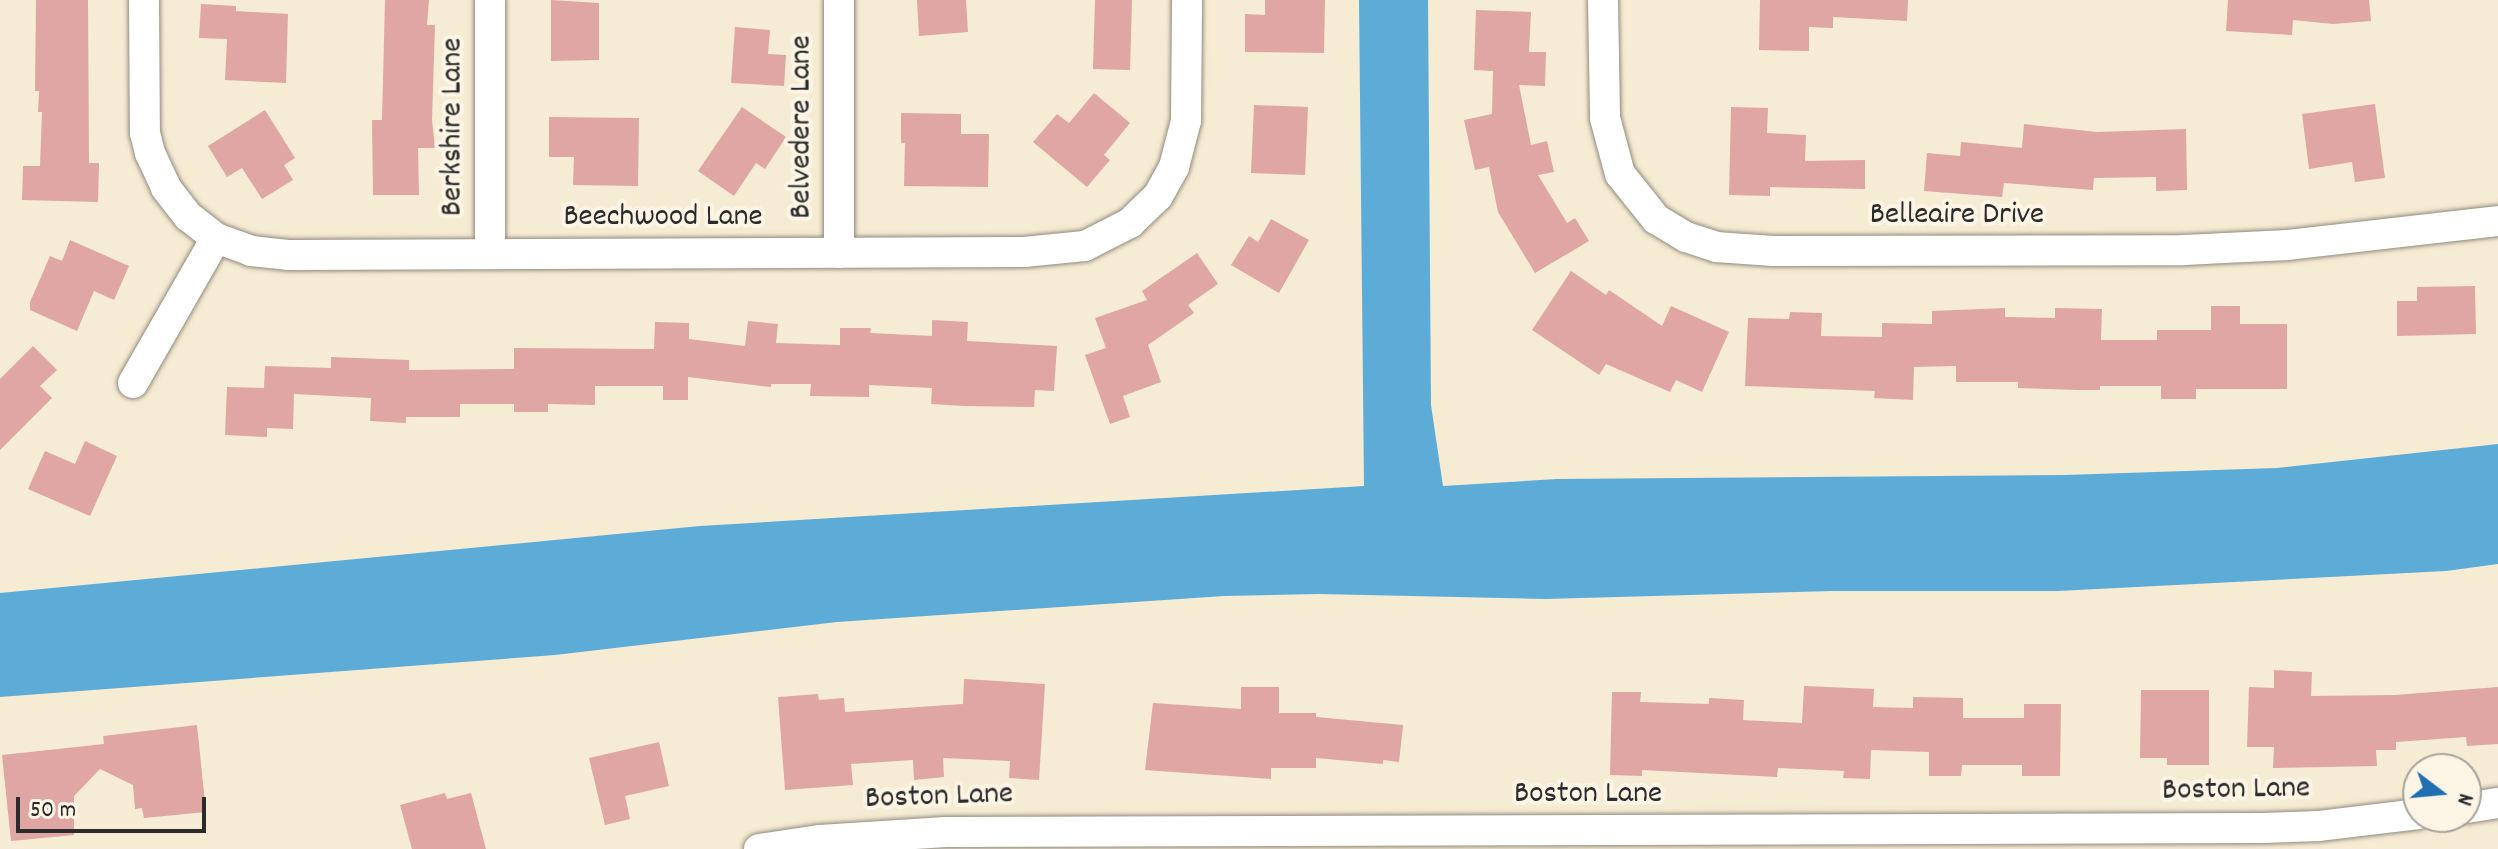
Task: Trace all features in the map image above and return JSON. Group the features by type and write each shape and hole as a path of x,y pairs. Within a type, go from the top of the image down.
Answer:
{"street":[{"name":"Beechwood Lane","path":"144,0 144,109 150,153 178,204 216,238 251,251 288,255 1066,250 1101,240 1130,223 1167,183 1183,139 1187,0"},
{"name":"Berkshire Lane","path":"490,0 490,254"},
{"name":"Belvedere Lane","path":"839,0 839,253"},
{"name":"Belleaire Drive","path":"1603,0 1605,118 1620,174 1642,206 1656,219 1686,237 1716,247 1773,251 2184,250 2288,245 2498,221"},
{"path":"133,383 216,238"},
{"name":"Boston Lane","path":"759,849 834,839 946,832 2263,828 2344,824 2402,816"}],"water":[{"path":"1359,0 1428,0 1431,405 1443,486 1557,479 2065,475 2277,468 2498,444 2498,564 2446,571 2058,591 1832,591 1545,599 1319,594 1224,596 837,622 555,655 0,697 0,593 700,526 1364,486"}],"building":[{"path":"36,0 88,0 89,163 99,163 98,202 22,200 23,166 40,166 42,112 38,112 39,91 35,91"},
{"path":"385,0 429,0 427,25 435,25 432,120 435,148 418,148 419,195 373,195 372,120 382,120"},
{"path":"551,0 599,3 599,60 551,61"},
{"path":"917,0 966,0 968,32 919,36"},
{"path":"1095,0 1132,0 1130,70 1093,69"},
{"path":"1265,0 1325,0 1324,53 1245,52 1245,14 1265,15"},
{"path":"1760,0 1908,0 1907,21 1833,17 1833,28 1809,27 1809,51 1759,50"},
{"path":"2228,0 2369,0 2371,21 2333,24 2293,20 2292,35 2226,31"},
{"path":"201,4 236,6 236,11 288,14 286,83 225,80 227,39 199,38"},
{"path":"1476,10 1531,12 1529,52 1546,52 1545,86 1519,85 1531,145 1547,141 1554,172 1538,175 1567,223 1575,218 1589,241 1535,273 1498,212 1489,167 1475,170 1464,120 1492,114 1493,71 1474,70"},
{"path":"735,27 770,30 768,54 786,55 784,86 731,83"},
{"path":"1094,93 1130,123 1104,155 1110,160 1087,187 1033,142 1057,114 1069,123"},
{"path":"2375,104 2385,178 2355,182 2352,162 2309,169 2302,114"},
{"path":"1254,105 1308,107 1305,175 1251,173"},
{"path":"742,107 786,137 765,169 756,163 734,196 698,171"},
{"path":"1731,107 1768,108 1767,133 1806,135 1805,161 1865,160 1865,189 1770,187 1770,196 1729,195"},
{"path":"265,110 295,158 284,165 293,180 262,199 242,168 227,177 208,146"},
{"path":"901,113 961,114 961,134 989,134 988,187 904,186 905,143 901,143"},
{"path":"549,117 639,118 638,186 573,185 574,157 549,157"},
{"path":"2024,124 2097,132 2186,129 2187,190 2156,191 2156,177 2094,178 2093,190 2004,183 2002,197 1924,191 1927,153 1960,156 1961,142 2022,148"},
{"path":"1271,219 1309,240 1279,293 1231,265 1249,236 1258,242"},
{"path":"70,240 129,266 114,300 94,291 77,331 30,310 30,302 50,256 62,261"},
{"path":"1197,253 1218,284 1188,305 1194,313 1148,345 1161,382 1123,396 1130,417 1110,424 1085,355 1106,348 1095,318 1147,300 1142,291"},
{"path":"1571,271 1606,295 1609,290 1662,326 1671,306 1729,332 1702,392 1676,380 1670,392 1606,364 1599,375 1532,330"},
{"path":"2475,286 2476,334 2397,336 2397,301 2417,301 2417,287"},
{"path":"2211,306 2240,306 2240,324 2287,324 2287,389 2196,389 2196,399 2161,399 2161,386 2100,386 2100,390 2078,390 2018,388 2018,382 1956,382 1956,366 1914,367 1913,400 1874,398 1875,391 1745,386 1748,318 1789,319 1790,312 1822,313 1821,336 1882,337 1882,323 1932,324 1932,311 2005,308 2005,317 2055,318 2055,308 2102,309 2101,340 2157,340 2157,330 2211,330"},
{"path":"932,320 968,322 967,341 1057,346 1054,391 1035,390 1034,407 964,406 931,404 932,388 869,385 869,397 810,396 811,384 771,384 771,387 688,377 688,400 663,400 663,386 595,386 595,405 548,404 548,412 514,412 514,404 460,404 460,417 406,417 406,423 370,421 371,398 294,394 293,429 267,428 267,437 225,435 227,387 264,388 265,366 331,368 331,357 409,360 409,370 514,369 514,348 654,349 655,322 689,323 689,339 745,346 748,321 778,324 776,343 840,345 840,328 871,328 870,333 932,336"},
{"path":"33,346 57,370 40,386 52,398 0,450 0,379"},
{"path":"85,441 117,456 90,516 28,489 45,451 75,464"},
{"path":"2274,670 2312,672 2311,696 2395,695 2498,687 2498,744 2467,746 2466,737 2396,742 2396,750 2376,750 2377,766 2273,768 2274,747 2247,747 2249,687 2274,688"},
{"path":"964,679 1045,684 1039,780 1009,778 1010,761 943,758 944,777 914,780 913,760 851,764 853,785 785,790 778,697 818,694 819,700 844,698 845,712 963,704"},
{"path":"1804,686 1874,689 1873,707 1913,708 1913,697 1963,698 1963,718 2024,718 2024,704 2061,704 2060,776 2022,776 2022,765 1962,765 1961,776 1929,776 1929,752 1871,750 1870,779 1843,778 1844,771 1778,768 1777,777 1642,770 1642,776 1610,775 1612,692 1641,692 1640,702 1709,704 1709,698 1744,700 1743,720 1802,723"},
{"path":"1241,687 1279,687 1279,713 1316,713 1316,717 1403,725 1399,762 1383,760 1383,764 1316,758 1316,768 1271,768 1271,779 1145,770 1153,703 1241,709"},
{"path":"2141,690 2209,690 2209,765 2167,765 2167,758 2140,758"},
{"path":"197,725 206,812 144,818 142,808 135,809 133,785 100,769 74,796 74,835 11,841 2,755 104,744 103,736"},
{"path":"659,742 669,786 625,796 630,819 605,825 589,758"},
{"path":"445,793 447,799 471,793 486,849 412,849 400,805"}]}
